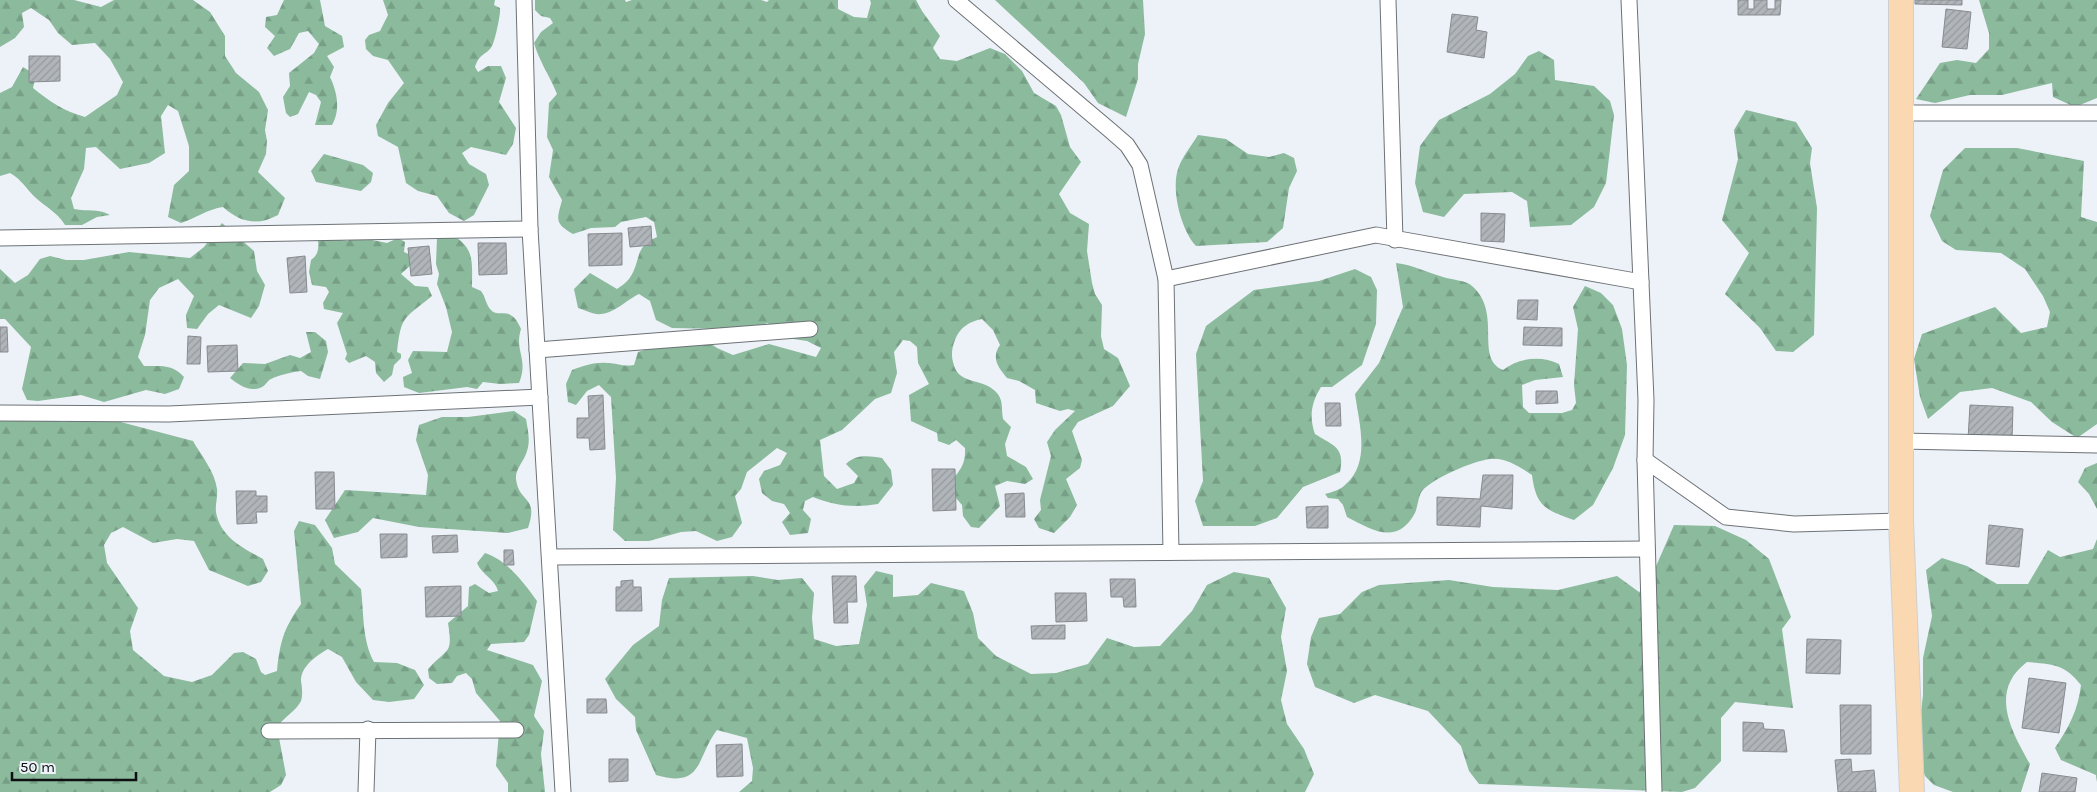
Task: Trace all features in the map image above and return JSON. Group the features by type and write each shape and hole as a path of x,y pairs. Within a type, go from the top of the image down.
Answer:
{"main road":[{"path":"1901,0 1901,521 1912,792"}],"street":[{"path":"524,0 530,229 551,557 563,792"},
{"path":"956,0 1127,145 1140,165 1166,279 1171,552"},
{"path":"1388,0 1396,240"},
{"path":"1629,0 1646,400 1645,460 1654,792"},
{"path":"1901,113 2097,113"},
{"path":"0,238 530,229"},
{"path":"1166,279 1376,235 1641,282"},
{"path":"537,350 810,329"},
{"path":"0,412 169,414 540,397"},
{"path":"1901,441 2097,445"},
{"path":"1645,460 1726,517 1794,524 1901,521"},
{"path":"551,557 1647,549"},
{"path":"269,731 368,729 516,730"},
{"path":"366,792 368,729"}],"green space":[{"path":"0,0 74,0 101,7 114,0 193,0 210,12 225,36 225,56 236,73 259,92 268,110 265,130 267,141 266,154 258,172 285,198 278,215 264,221 250,221 236,217 223,207 181,223 168,217 174,185 189,171 189,146 178,111 168,105 161,116 165,153 149,163 120,169 96,147 86,148 84,169 71,198 74,209 97,211 110,215 97,217 82,225 65,225 57,215 34,197 16,177 10,173 0,176 0,93 12,87 23,67 36,75 33,88 45,98 70,112 85,117 117,95 123,82 110,59 95,43 72,45 58,33 49,20 31,8 22,13 24,27 15,38 0,47"},
{"path":"284,0 320,0 325,26 342,36 344,47 327,56 334,67 330,77 337,101 335,119 332,125 315,125 321,102 316,95 309,92 298,114 290,117 286,113 283,97 290,86 289,73 314,53 319,44 308,31 299,33 290,49 274,56 267,48 275,36 265,27 266,17 277,15"},
{"path":"383,0 495,0 494,5 500,8 499,21 493,43 490,49 481,56 475,67 478,72 488,66 501,66 506,78 499,102 516,128 513,144 506,155 471,147 462,153 469,164 486,174 489,185 474,215 464,221 449,213 437,196 418,191 406,183 398,147 378,136 376,125 388,103 404,83 388,60 373,56 366,49 365,40 369,35 380,31 388,15"},
{"path":"535,0 625,0 626,2 632,0 761,0 767,2 769,0 838,0 838,9 854,17 867,18 870,0 916,0 940,36 933,48 940,59 957,61 990,48 1005,54 1022,71 1034,93 1056,106 1061,115 1070,147 1081,162 1059,194 1070,213 1089,224 1087,251 1095,294 1102,305 1101,336 1104,349 1118,358 1130,386 1113,406 1078,422 1072,431 1082,460 1080,468 1066,479 1077,505 1070,517 1054,533 1039,528 1034,519 1041,510 1040,500 1051,456 1047,442 1055,430 1075,411 1068,409 1060,411 1036,403 1035,390 1019,381 1007,378 998,366 996,358 1000,345 993,330 982,319 969,323 959,332 953,348 953,362 960,375 989,387 998,394 1001,400 1003,419 1011,427 1005,444 1007,456 1026,467 1033,479 1025,484 1007,481 995,486 1000,506 979,528 971,527 963,516 962,505 950,491 954,479 964,462 965,448 956,440 949,445 938,441 937,433 911,421 909,395 929,384 918,363 917,347 910,341 903,340 894,352 897,373 891,393 875,399 842,430 820,440 824,476 837,489 854,483 858,476 846,464 850,461 863,456 882,458 891,470 893,485 878,504 845,505 813,497 805,501 803,510 811,519 808,533 790,535 782,522 790,513 784,504 772,501 762,493 759,479 764,471 780,465 787,453 777,448 747,472 741,489 735,496 742,523 732,537 717,541 696,531 681,532 649,541 625,541 613,530 616,478 611,397 599,385 587,391 576,405 568,402 566,384 572,370 598,363 634,365 638,352 661,345 703,338 717,348 733,355 769,344 816,357 821,348 807,341 780,337 768,323 748,329 672,328 656,320 650,301 639,294 606,313 595,314 578,308 574,289 590,273 617,289 629,279 644,245 657,237 654,222 646,217 621,222 615,227 591,228 573,234 560,224 558,217 562,200 549,177 553,150 547,137 549,103 557,94 534,43 541,32 553,23 550,18 541,16 535,10"},
{"path":"995,0 1143,0 1145,34 1138,64 1138,79 1126,117 1098,103 1084,83"},
{"path":"1979,0 2097,0 2097,98 2075,107 2053,97 2052,83 2002,95 1970,95 1935,103 1916,99 1940,63 1957,60 1976,63 1989,49 1989,33"},
{"path":"1539,51 1554,60 1555,80 1594,86 1610,101 1614,115 1606,183 1594,207 1571,225 1530,227 1527,201 1512,192 1464,194 1444,217 1423,212 1415,183 1420,146 1439,120 1490,94 1515,74 1528,56"},
{"path":"1746,110 1796,122 1812,148 1810,163 1817,208 1814,335 1793,352 1776,351 1760,328 1725,294 1749,253 1722,220 1738,159 1734,130"},
{"path":"1198,135 1226,139 1248,154 1269,157 1284,153 1294,158 1297,171 1289,188 1283,228 1267,242 1196,246 1191,239 1179,209 1176,178 1182,160"},
{"path":"1965,148 2017,148 2084,161 2081,217 2097,222 2097,424 2077,438 2052,422 2031,402 1992,388 1960,392 1928,419 1920,397 1914,359 1922,334 1995,307 2021,333 2047,327 2050,312 2043,296 2025,269 2001,253 1956,250 1942,241 1930,216 1943,170"},
{"path":"324,154 363,165 373,173 371,182 361,191 316,182 311,171"},
{"path":"222,223 254,251 257,271 265,285 259,306 251,318 219,305 208,314 197,329 187,328 186,315 194,296 178,279 159,288 150,300 145,335 138,357 144,366 166,367 180,373 184,377 179,389 165,394 146,390 104,402 81,395 38,401 27,400 22,389 31,347 5,319 0,319 0,269 15,283 28,275 40,259 50,256 66,260 84,260 129,252 190,258 204,247"},
{"path":"452,235 465,245 471,256 472,287 481,291 487,305 493,312 513,316 521,329 519,343 523,368 519,383 500,384 483,382 477,389 467,387 419,393 404,387 403,377 412,373 408,360 413,351 447,352 452,332 446,307 437,284 439,274 436,264 437,238"},
{"path":"325,237 347,241 357,237 387,243 398,238 405,242 404,252 413,256 413,263 401,274 415,286 428,287 432,296 410,314 402,324 397,352 401,354 401,358 394,365 392,375 384,382 376,373 375,362 366,356 349,363 345,359 347,354 337,323 343,313 324,309 323,303 329,292 326,287 312,285 309,272 311,260 318,252 318,240"},
{"path":"1396,263 1462,281 1472,286 1481,297 1486,309 1490,356 1495,364 1503,370 1523,360 1530,359 1545,359 1559,364 1563,377 1535,380 1522,385 1523,407 1529,413 1562,413 1572,410 1576,403 1574,385 1578,329 1573,307 1585,286 1601,293 1613,305 1622,329 1627,365 1625,435 1613,468 1593,505 1574,520 1549,510 1544,506 1536,494 1532,475 1512,463 1496,459 1483,460 1464,467 1427,486 1422,491 1415,513 1408,523 1392,532 1375,530 1347,517 1343,505 1338,499 1328,498 1325,494 1344,486 1354,475 1359,465 1361,429 1355,394 1379,363 1403,307"},
{"path":"1355,269 1371,277 1377,290 1376,324 1362,365 1332,387 1321,387 1312,410 1315,434 1333,445 1339,452 1341,457 1340,472 1303,487 1277,518 1255,526 1203,526 1195,501 1203,481 1196,354 1206,326 1254,290 1319,281"},
{"path":"306,332 315,332 326,341 328,352 320,379 297,371 274,378 258,389 249,389 230,378 243,363 265,364 290,355 300,358 311,352"},
{"path":"514,411 526,419 528,432 528,450 518,469 516,479 521,493 530,505 531,517 528,528 508,533 419,527 373,518 358,532 334,538 325,520 345,490 426,495 428,475 416,440 419,425 442,417 468,417"},
{"path":"37,416 63,422 86,419 113,420 193,441 211,470 216,483 216,512 222,528 234,541 263,559 268,571 261,582 248,586 209,570 194,541 177,539 153,543 123,527 111,533 104,545 107,563 138,608 130,631 133,650 164,676 192,682 212,675 234,653 243,652 256,659 261,672 265,675 277,671 284,635 290,620 301,604 294,531 299,521 315,525 332,548 335,564 361,589 365,636 374,662 397,663 415,670 424,685 414,699 389,702 373,700 356,682 342,657 328,649 306,666 301,681 301,701 277,727 286,775 281,785 270,792 0,792 0,421"},
{"path":"2097,463 2097,509 2089,494 2078,482 2085,468"},
{"path":"1674,525 1715,526 1746,540 1769,559 1791,617 1782,629 1793,708 1735,702 1721,718 1721,761 1695,788 1682,792 1479,784 1469,771 1461,746 1428,711 1375,695 1354,703 1315,687 1307,664 1311,637 1319,618 1340,614 1362,592 1379,585 1449,580 1493,587 1558,590 1617,576 1639,592 1647,587"},
{"path":"2097,539 2097,782 2096,775 2061,760 2055,748 2072,718 2078,702 2081,685 2069,673 2057,666 2027,662 2015,673 2008,686 2006,699 2007,712 2016,739 2030,764 2021,792 1953,792 1934,785 1925,776 1919,761 1918,739 1923,695 1923,658 1932,616 1926,570 1942,558 1967,566 1997,584 2028,584 2048,550 2060,557 2093,549"},
{"path":"485,553 493,556 508,567 537,601 529,635 524,642 491,644 487,650 533,665 542,681 534,716 544,731 541,754 545,792 508,792 508,783 496,766 500,721 476,693 472,679 466,673 457,676 452,683 437,684 429,678 428,669 449,646 448,623 468,606 469,587 475,584 489,593 498,591 494,583 477,563"},
{"path":"876,571 893,575 893,597 918,595 931,583 964,591 973,613 978,638 996,656 1031,674 1056,673 1088,664 1107,638 1134,647 1160,646 1192,611 1207,585 1234,572 1269,578 1286,608 1281,637 1287,671 1281,700 1287,724 1304,749 1314,774 1305,792 739,792 752,781 753,768 747,738 717,730 710,740 697,768 691,774 683,778 656,775 636,730 635,717 616,699 605,679 633,645 659,626 662,600 669,578 753,576 778,580 802,578 814,593 812,618 814,639 836,646 859,644 867,605 864,586"}],"building":[{"path":"1738,0 1748,0 1748,9 1754,9 1754,0 1767,0 1767,9 1775,9 1775,0 1781,0 1780,15 1738,15"},
{"path":"1915,0 1962,0 1962,5 1915,4"},
{"path":"1946,9 1971,12 1967,49 1942,47"},
{"path":"1452,14 1478,17 1476,30 1487,32 1484,58 1447,52"},
{"path":"29,56 60,56 60,81 29,82"},
{"path":"1481,213 1505,214 1504,242 1481,241"},
{"path":"651,226 652,245 630,247 628,228"},
{"path":"622,233 622,265 589,266 588,234"},
{"path":"478,243 506,243 507,274 479,275"},
{"path":"429,246 432,274 411,276 408,248"},
{"path":"305,256 307,292 290,293 287,258"},
{"path":"1518,300 1538,300 1537,320 1517,319"},
{"path":"0,327 7,327 8,352 0,352"},
{"path":"1524,327 1562,328 1562,346 1523,345"},
{"path":"188,336 201,337 200,364 187,364"},
{"path":"237,345 238,371 208,372 207,346"},
{"path":"1536,391 1557,391 1558,403 1536,404"},
{"path":"603,395 605,449 590,450 589,438 577,438 577,418 589,418 588,396"},
{"path":"1325,403 1340,403 1341,426 1326,426"},
{"path":"1970,405 2013,407 2012,440 1968,439"},
{"path":"932,469 955,469 956,510 933,511"},
{"path":"315,472 334,472 335,509 316,509"},
{"path":"1483,475 1513,475 1512,509 1481,506 1480,527 1437,525 1437,497 1480,499"},
{"path":"236,491 256,491 256,496 267,496 267,512 256,512 257,523 237,524"},
{"path":"1024,493 1025,517 1006,517 1005,494"},
{"path":"1328,506 1328,528 1307,528 1306,507"},
{"path":"1989,525 2023,529 2019,567 1986,564"},
{"path":"380,534 407,534 407,557 381,558"},
{"path":"457,535 458,552 433,553 432,536"},
{"path":"504,550 513,550 514,565 504,565"},
{"path":"832,576 856,576 857,602 847,602 848,623 834,623"},
{"path":"1110,579 1135,579 1136,607 1124,607 1123,597 1111,597"},
{"path":"633,580 633,587 641,587 642,611 616,611 616,587 621,587 621,581"},
{"path":"461,586 461,616 426,617 425,587"},
{"path":"1055,593 1086,593 1087,621 1056,622"},
{"path":"1065,625 1065,639 1032,639 1031,626"},
{"path":"1807,639 1841,640 1840,674 1806,673"},
{"path":"2029,678 2066,683 2059,733 2022,728"},
{"path":"587,699 606,699 607,713 587,713"},
{"path":"1840,705 1871,705 1871,754 1841,754"},
{"path":"1743,722 1763,723 1764,729 1784,730 1787,752 1743,751"},
{"path":"742,744 743,776 717,777 716,745"},
{"path":"609,759 628,759 628,781 609,782"},
{"path":"1851,759 1852,772 1874,770 1876,792 1838,792 1835,760"},
{"path":"2042,773 2077,778 2075,792 2039,792"}]}
